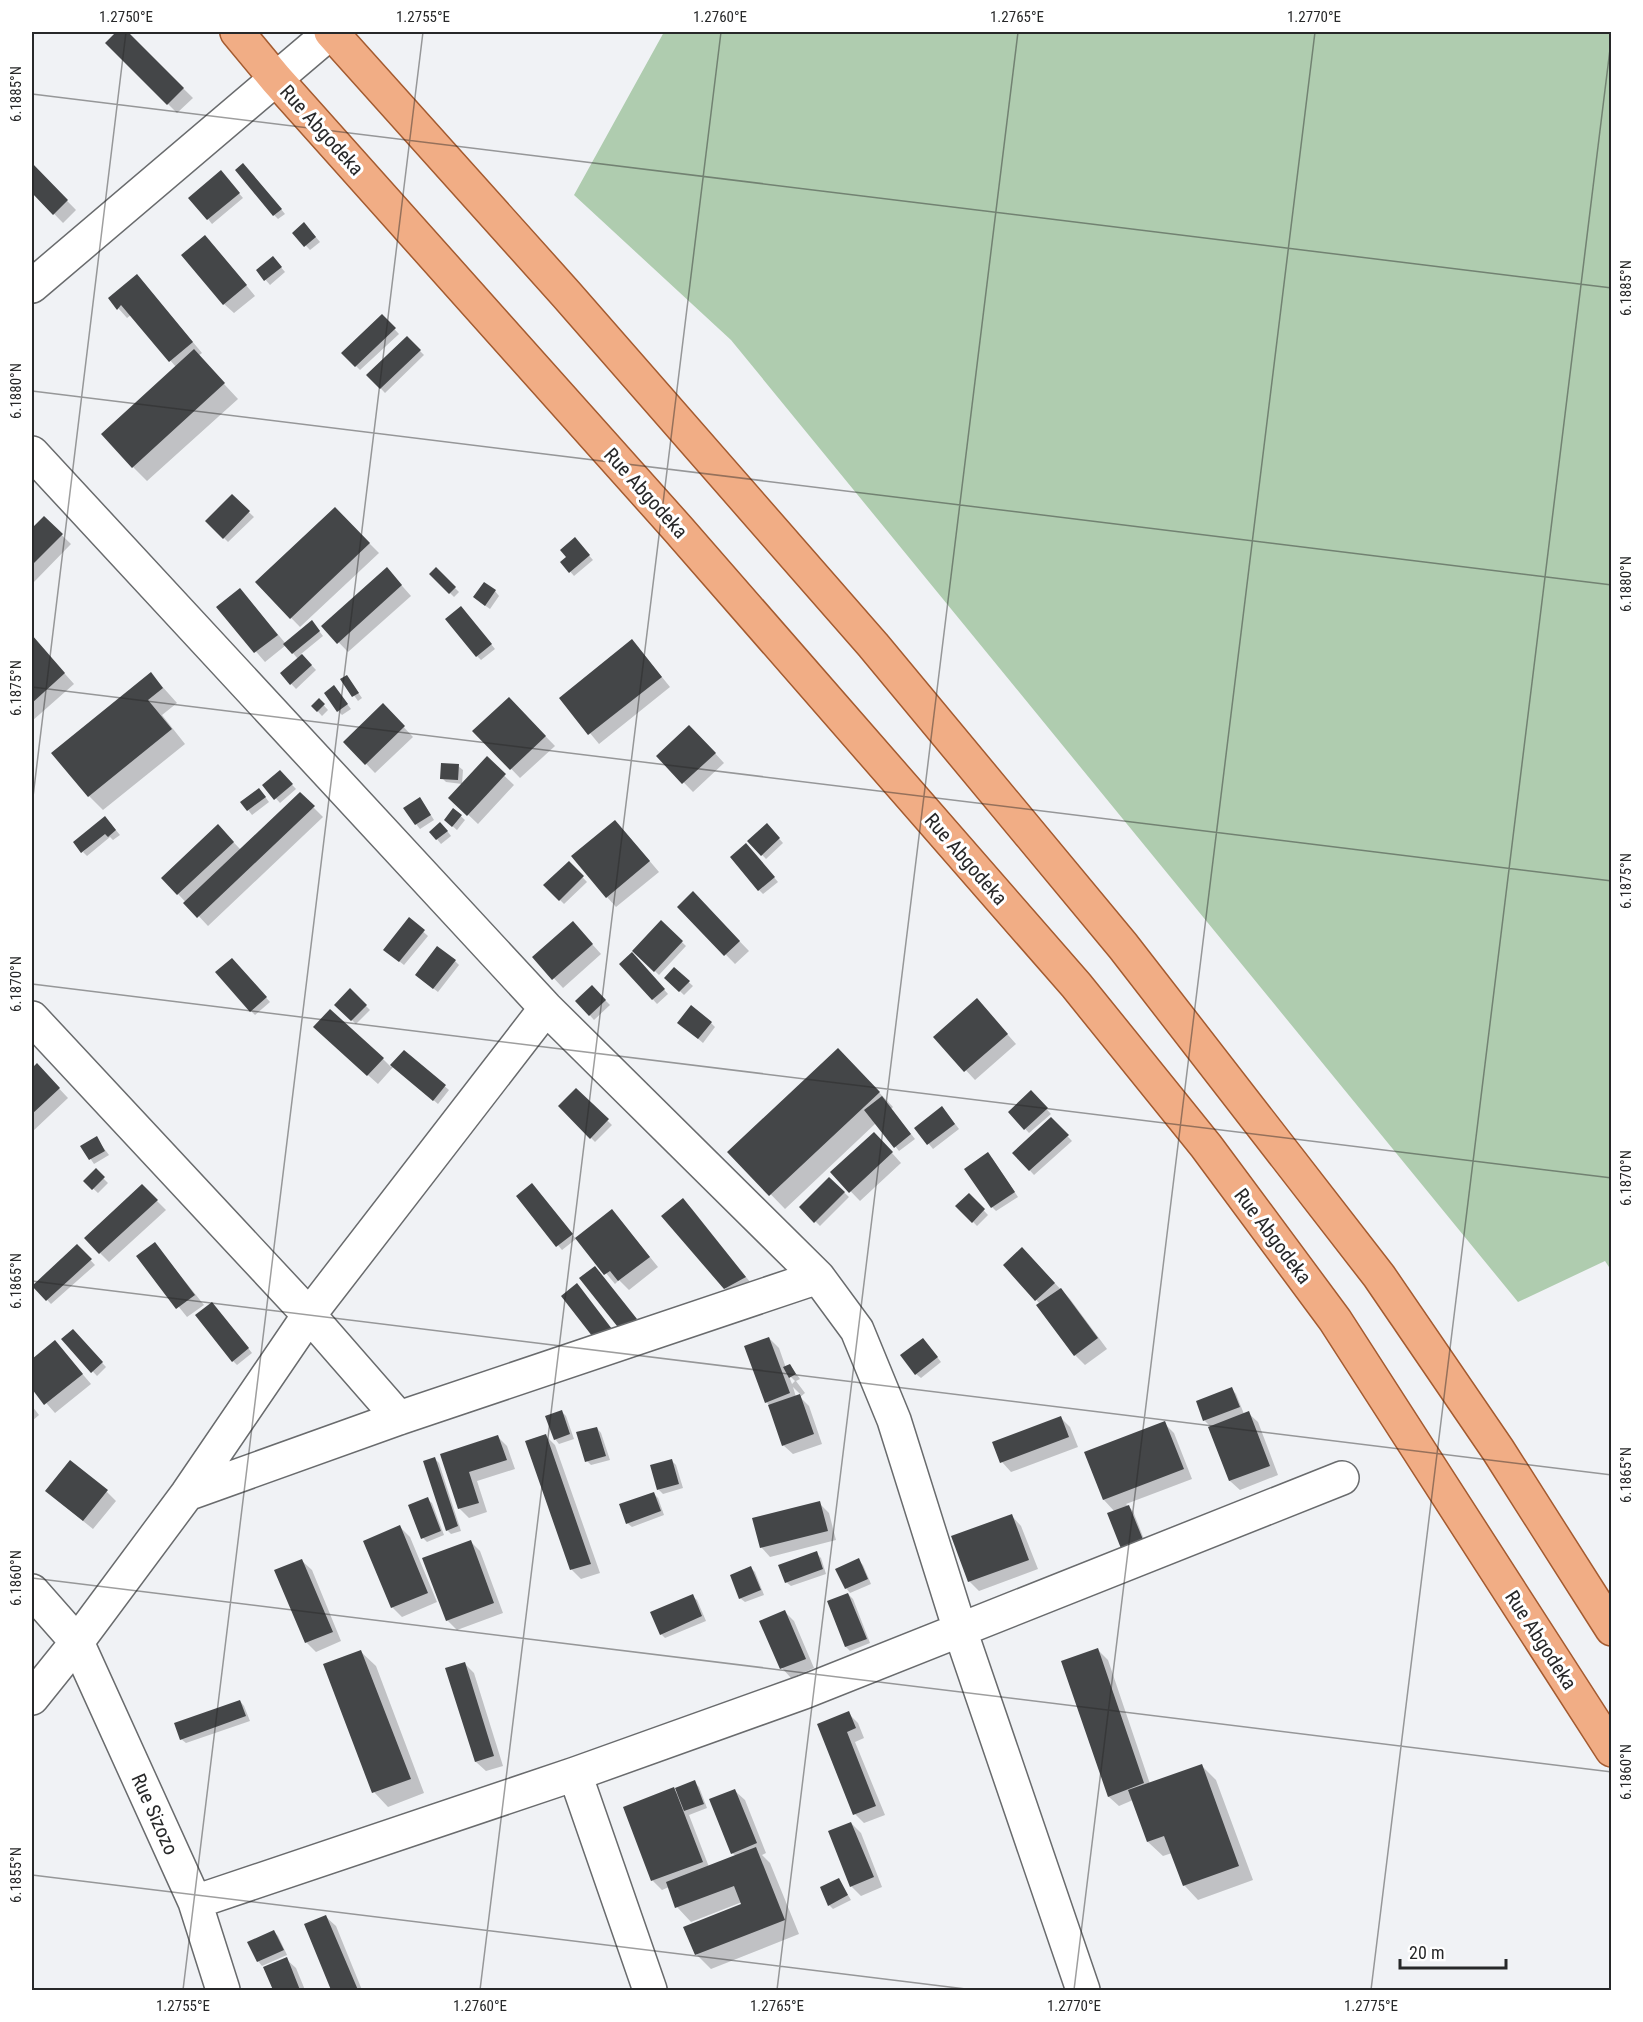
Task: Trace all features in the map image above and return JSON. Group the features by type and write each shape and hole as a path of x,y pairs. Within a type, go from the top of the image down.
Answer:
{"main road":[{"name":"Rue Abgodeka","path":"237,32 276,79 670,520 1076,985 1206,1146 1335,1320 1611,1750"},
{"path":"331,32 567,294 873,645 1123,946 1379,1276 1498,1450 1611,1629"}],"street":[{"path":"32,286 331,32"},
{"path":"32,453 546,1008 818,1277 857,1330 894,1420 960,1630 1083,1990"},
{"path":"32,1698 77,1642 187,1494 309,1315 546,1008"},
{"path":"32,1018 309,1315 399,1418"},
{"path":"187,1494 399,1418 818,1277"},
{"path":"195,1902 576,1774 804,1692 1342,1478"},
{"name":"Rue Sizozo","path":"32,1591 77,1642 195,1902 223,1990"},
{"path":"576,1774 650,1990"}],"green space":[{"path":"664,32 1611,32 1611,1270 1605,1261 1518,1302 731,340 574,195"}],"building":[{"path":"116,32 128,32 184,88 167,105 105,43"},
{"path":"32,163 68,200 53,215 32,193"},
{"path":"243,163 282,209 273,216 235,170"},
{"path":"221,170 240,193 207,220 188,198"},
{"path":"304,222 316,237 304,247 292,233"},
{"path":"205,235 247,285 223,305 181,255"},
{"path":"273,256 282,267 264,281 256,270"},
{"path":"137,274 193,342 169,362 121,305 117,310 108,298"},
{"path":"382,314 396,328 355,367 341,353"},
{"path":"407,336 421,350 380,389 366,375"},
{"path":"194,349 225,383 132,468 101,434"},
{"path":"232,494 250,511 223,539 205,521"},
{"path":"335,507 370,543 290,619 255,582"},
{"path":"44,516 63,534 32,565 32,528"},
{"path":"575,537 590,555 569,573 560,562 566,557 560,550"},
{"path":"387,567 402,585 337,644 321,626"},
{"path":"436,567 456,587 449,594 429,574"},
{"path":"484,582 496,590 485,606 473,597"},
{"path":"240,588 278,635 254,653 216,607"},
{"path":"461,606 492,644 476,657 445,619"},
{"path":"312,620 320,631 292,654 283,644"},
{"path":"32,635 65,673 32,703"},
{"path":"632,639 662,677 588,735 559,698"},
{"path":"302,654 312,665 290,685 280,673"},
{"path":"151,672 163,688 148,700 172,729 88,797 51,753"},
{"path":"347,675 359,693 352,697 340,679"},
{"path":"334,685 348,704 337,712 324,693"},
{"path":"509,697 546,736 510,770 472,731"},
{"path":"319,698 325,704 317,712 311,706"},
{"path":"383,703 405,726 365,765 343,742"},
{"path":"689,725 716,753 682,784 656,756"},
{"path":"487,756 506,774 467,816 448,798"},
{"path":"441,763 459,764 458,780 440,779"},
{"path":"280,770 293,784 274,800 262,785"},
{"path":"259,788 266,797 247,811 240,802"},
{"path":"300,792 315,806 197,918 183,903"},
{"path":"420,797 431,815 415,825 403,808"},
{"path":"453,808 462,815 452,827 444,820"},
{"path":"105,816 116,830 108,837 105,834 81,853 73,842"},
{"path":"615,820 650,861 606,898 571,856"},
{"path":"440,822 448,831 436,840 429,832"},
{"path":"767,823 780,838 761,856 747,841"},
{"path":"218,824 234,842 177,895 161,878"},
{"path":"746,843 775,877 758,891 730,857"},
{"path":"569,861 584,876 559,901 543,885"},
{"path":"693,891 740,941 724,956 677,907"},
{"path":"409,917 425,930 399,962 383,950"},
{"path":"661,920 683,941 654,972 632,951"},
{"path":"573,921 593,944 552,980 532,957"},
{"path":"437,946 456,960 433,989 415,975"},
{"path":"632,952 665,989 652,1000 619,964"},
{"path":"232,958 267,997 250,1012 215,972"},
{"path":"674,967 690,981 679,992 664,978"},
{"path":"592,985 606,1000 589,1016 575,1001"},
{"path":"350,988 367,1005 351,1021 334,1005"},
{"path":"977,998 1008,1034 964,1072 933,1037"},
{"path":"691,1005 712,1022 698,1039 677,1023"},
{"path":"330,1009 384,1058 367,1076 313,1027"},
{"path":"838,1048 880,1092 769,1196 727,1152"},
{"path":"404,1050 446,1085 433,1101 390,1065"},
{"path":"37,1063 60,1088 32,1114 32,1068"},
{"path":"576,1088 609,1119 590,1139 558,1106"},
{"path":"1031,1090 1048,1108 1024,1130 1008,1112"},
{"path":"882,1096 911,1134 894,1148 864,1110"},
{"path":"942,1106 955,1124 927,1145 914,1128"},
{"path":"1051,1117 1069,1135 1029,1171 1012,1153"},
{"path":"874,1132 893,1152 849,1193 830,1172"},
{"path":"97,1136 105,1151 89,1160 80,1146"},
{"path":"988,1152 1015,1192 991,1208 964,1169"},
{"path":"96,1168 105,1177 92,1190 83,1181"},
{"path":"829,1177 845,1192 814,1223 799,1207"},
{"path":"532,1183 573,1234 556,1247 516,1196"},
{"path":"142,1184 158,1200 99,1254 84,1238"},
{"path":"969,1193 985,1209 972,1223 955,1206"},
{"path":"683,1198 746,1277 724,1289 661,1216"},
{"path":"612,1209 650,1257 618,1281 610,1271 604,1275 575,1238"},
{"path":"155,1242 195,1295 176,1309 136,1256"},
{"path":"77,1244 92,1259 46,1301 32,1286"},
{"path":"1022,1247 1055,1283 1035,1301 1003,1265"},
{"path":"595,1266 637,1319 621,1331 579,1278"},
{"path":"577,1283 612,1329 596,1341 561,1296"},
{"path":"1061,1288 1098,1338 1074,1356 1036,1305"},
{"path":"212,1302 249,1348 232,1362 195,1315"},
{"path":"73,1329 103,1362 91,1373 61,1339"},
{"path":"769,1337 790,1393 765,1403 744,1346"},
{"path":"923,1338 938,1357 915,1375 900,1355"},
{"path":"55,1340 83,1374 44,1405 32,1389 32,1359"},
{"path":"790,1364 796,1374 789,1378 783,1367"},
{"path":"1232,1387 1240,1407 1203,1421 1196,1401"},
{"path":"800,1394 814,1434 782,1446 768,1405"},
{"path":"562,1410 570,1434 554,1440 545,1416"},
{"path":"1249,1411 1270,1466 1229,1481 1208,1427"},
{"path":"1061,1416 1069,1437 1000,1463 992,1442"},
{"path":"1165,1421 1184,1469 1103,1500 1084,1452"},
{"path":"597,1427 606,1456 585,1462 576,1432"},
{"path":"546,1434 591,1564 570,1570 525,1441"},
{"path":"498,1435 507,1460 469,1472 479,1503 458,1509 440,1454"},
{"path":"435,1457 458,1526 446,1531 423,1461"},
{"path":"672,1459 679,1484 657,1490 650,1465"},
{"path":"70,1460 108,1490 83,1521 45,1491"},
{"path":"654,1492 661,1511 626,1524 619,1504"},
{"path":"428,1497 441,1531 421,1539 408,1505"},
{"path":"820,1501 828,1531 760,1548 752,1518"},
{"path":"1129,1505 1144,1542 1122,1551 1107,1513"},
{"path":"1012,1514 1029,1560 968,1582 951,1536"},
{"path":"400,1525 428,1593 391,1608 363,1541"},
{"path":"471,1540 494,1603 446,1621 422,1558"},
{"path":"817,1551 823,1569 785,1583 778,1565"},
{"path":"859,1558 868,1579 845,1589 835,1569"},
{"path":"302,1559 333,1632 305,1643 274,1570"},
{"path":"751,1566 761,1590 739,1599 730,1575"},
{"path":"848,1593 867,1639 845,1647 827,1601"},
{"path":"693,1594 702,1616 660,1635 650,1612"},
{"path":"785,1610 806,1659 780,1669 759,1621"},
{"path":"1098,1648 1144,1783 1108,1797 1061,1661"},
{"path":"361,1650 411,1779 372,1793 323,1664"},
{"path":"465,1662 494,1756 475,1762 445,1668"},
{"path":"240,1700 246,1716 180,1740 174,1723"},
{"path":"849,1711 856,1728 847,1732 876,1806 853,1815 817,1724"},
{"path":"1202,1764 1239,1866 1183,1886 1164,1836 1147,1842 1128,1790"},
{"path":"695,1780 704,1804 684,1811 675,1788"},
{"path":"674,1787 703,1862 651,1881 623,1807"},
{"path":"735,1789 757,1843 731,1854 709,1799"},
{"path":"851,1822 874,1877 850,1887 828,1831"},
{"path":"756,1847 785,1920 695,1955 683,1927 741,1904 734,1886 675,1908 666,1882"},
{"path":"839,1878 848,1895 828,1906 820,1887"},
{"path":"326,1915 358,1990 331,1990 304,1924"},
{"path":"274,1930 284,1950 257,1962 247,1942"},
{"path":"287,1957 300,1990 273,1990 263,1967"}]}
